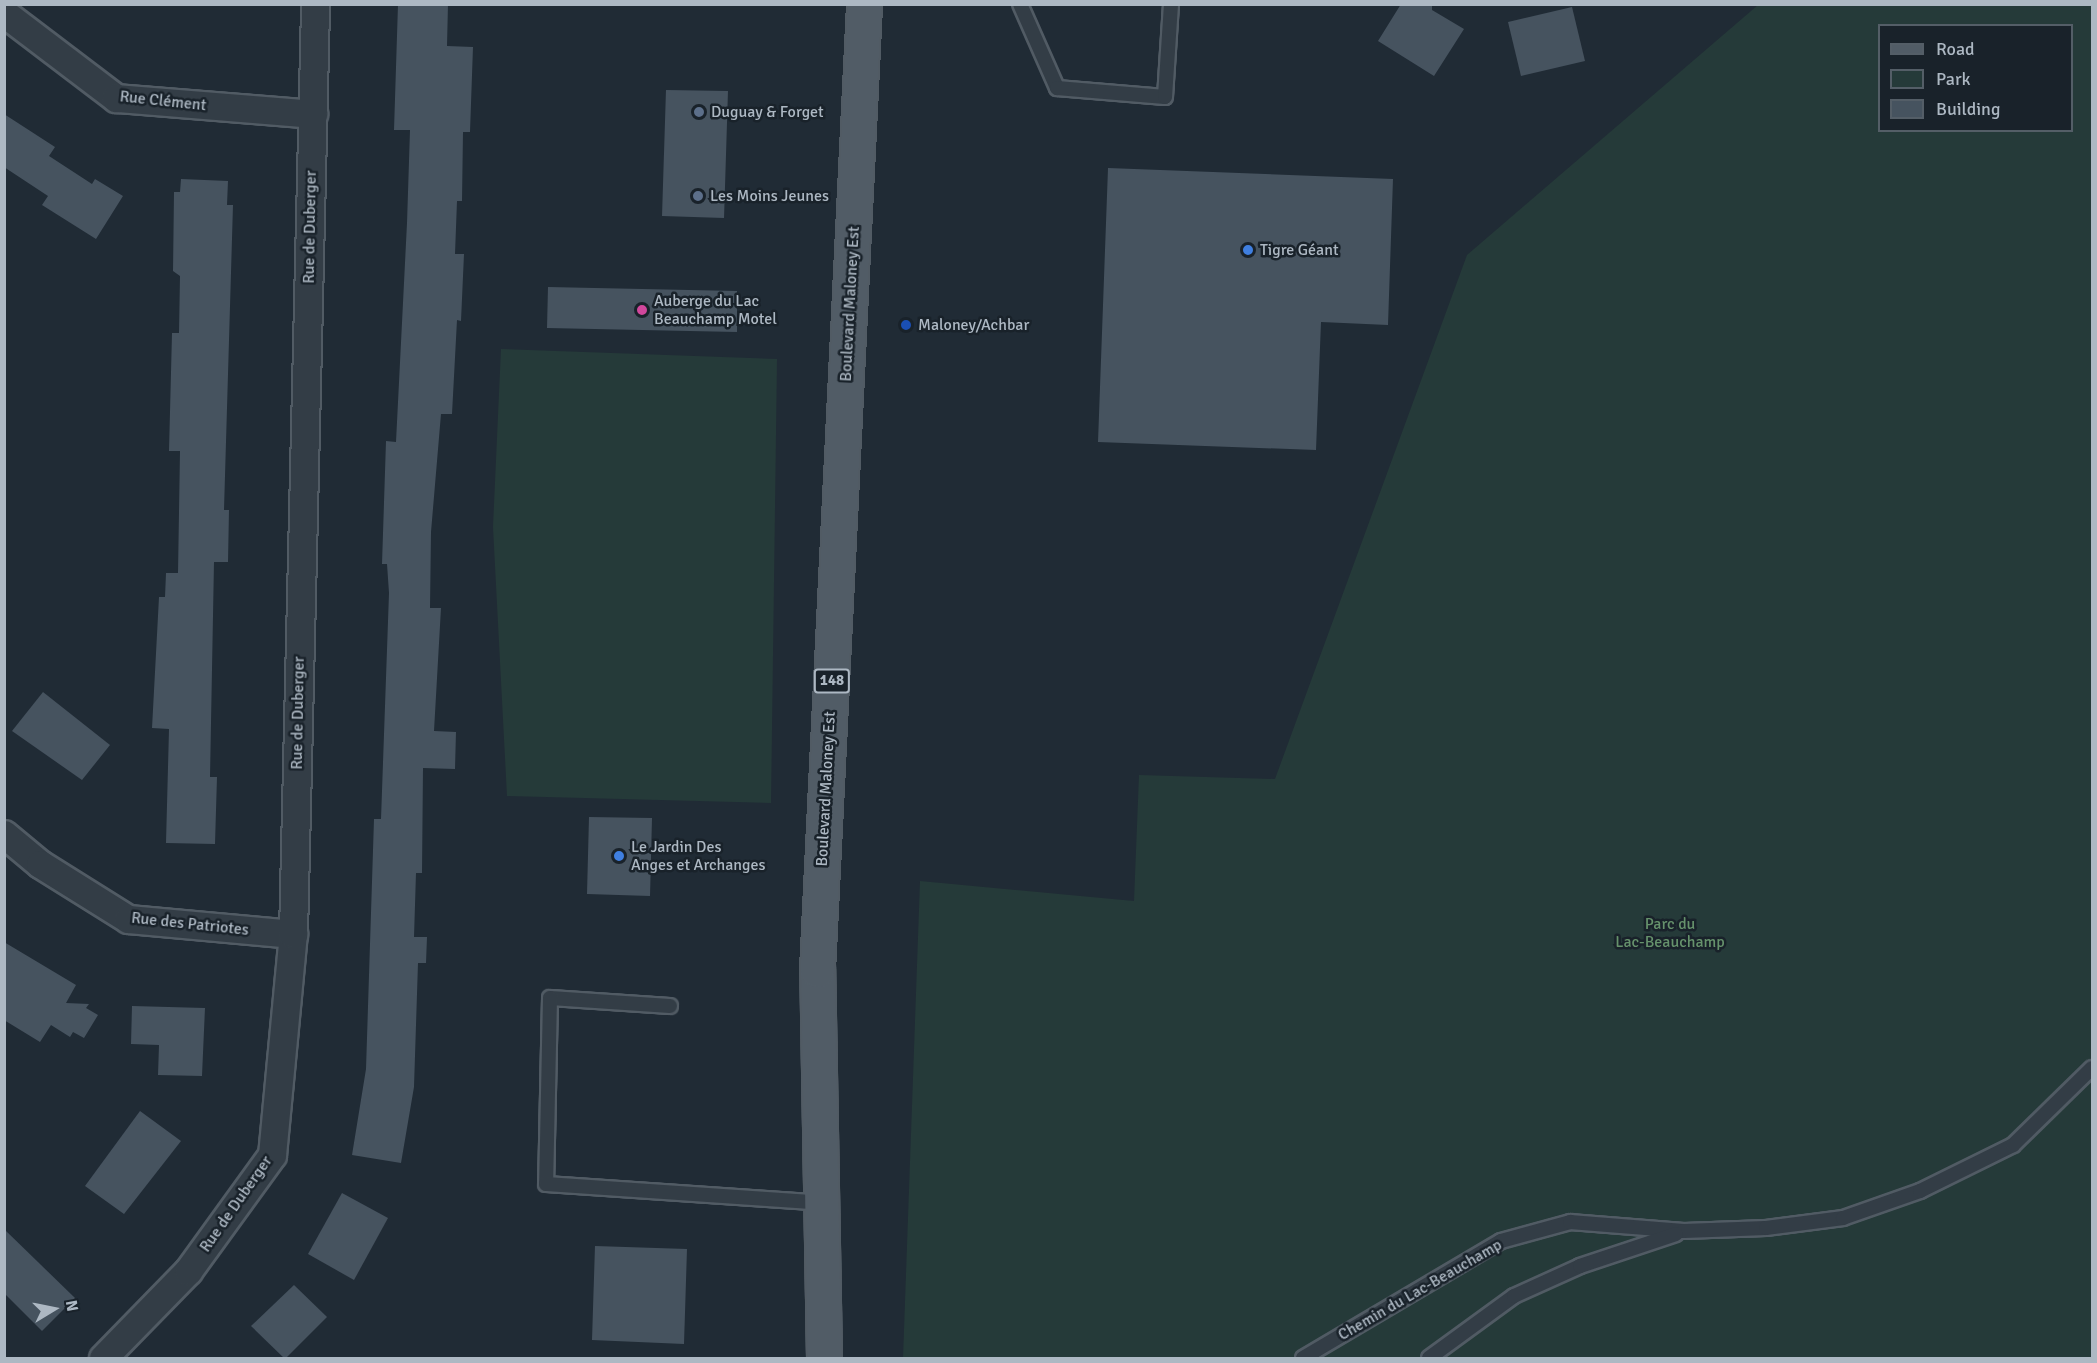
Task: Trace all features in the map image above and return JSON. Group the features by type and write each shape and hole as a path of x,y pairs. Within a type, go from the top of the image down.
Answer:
{"main road":[{"name":"Boulevard Maloney Est","path":"824,1359 817,970 864,4"}],"street":[{"name":"Rue de Duberger","path":"103,1359 188,1271 272,1155 293,934 315,4"},
{"name":"Rue Clément","path":"4,13 116,98 313,114"},
{"name":"Rue des Patriotes","path":"4,834 40,864 128,919 293,934"}],"lane":[{"path":"1020,4 1057,88 1165,97 1171,4"},
{"path":"670,1006 550,998 546,1184 822,1203"},
{"name":"Chemin du Lac-Beauchamp","path":"1310,1357 1501,1241 1570,1222 1684,1231 1766,1228 1843,1218 1920,1191 2013,1144 2092,1068"},
{"name":"Chemin du Lac-Beauchamp","path":"1429,1359 1514,1296 1580,1266 1684,1231"}],"green space":[{"name":"Parc du Lac-Beauchamp","path":"1758,5 2092,5 2092,1358 903,1358 920,881 1134,901 1139,775 1275,779 1467,255"},
{"path":"501,349 777,359 771,803 507,796 493,527"}],"building":[{"path":"398,4 448,4 447,46 473,47 470,132 463,132 462,201 457,201 455,254 464,254 461,321 457,320 452,414 441,414 431,532 430,608 441,608 434,731 456,732 455,769 423,768 422,873 416,873 414,937 427,937 426,963 418,963 414,1087 401,1163 352,1155 366,1069 374,819 381,819 389,593 387,564 382,564 386,441 396,442 407,223 410,130 394,130"},
{"path":"1401,4 1432,4 1432,10 1464,29 1434,76 1378,41"},
{"path":"1572,7 1585,61 1521,76 1508,22"},
{"path":"666,90 728,91 724,218 662,216"},
{"path":"4,114 55,147 49,156 92,184 95,179 123,196 96,239 42,205 48,196 4,167"},
{"name":"Tigre Géant","path":"1108,168 1393,179 1388,325 1321,322 1316,450 1098,442"},
{"path":"181,179 228,181 227,205 233,205 224,510 229,510 228,562 214,562 210,777 217,777 215,844 166,843 169,729 152,728 159,597 165,597 166,573 178,573 180,451 169,451 172,333 179,333 180,276 173,271 174,192 180,192"},
{"name":"Auberge du Lac Beauchamp Motel","path":"548,287 737,291 737,332 547,328"},
{"path":"43,692 110,745 82,780 12,731"},
{"name":"Le Jardin Des Anges et Archanges","path":"589,817 652,818 650,896 587,894"},
{"path":"4,942 76,985 66,1003 89,1004 86,1008 98,1015 84,1038 73,1032 70,1037 51,1025 40,1042 4,1020"},
{"path":"132,1006 205,1008 202,1076 158,1075 159,1045 131,1044"},
{"path":"140,1111 181,1141 124,1214 85,1186"},
{"path":"342,1193 388,1218 354,1280 308,1254"},
{"path":"4,1229 75,1298 42,1331 4,1293"},
{"path":"595,1246 687,1249 684,1344 592,1340"},
{"path":"294,1285 327,1317 285,1359 251,1326"}],"place":[{"name":"Duguay & Forget","path":"699,112"},
{"name":"Les Moins Jeunes","path":"698,196"},
{"name":"Tigre Géant","path":"1248,250"},
{"name":"Auberge du Lac Beauchamp Motel","path":"642,310"},
{"name":"Maloney/Achbar","path":"906,325"},
{"name":"Le Jardin Des Anges et Archanges","path":"619,856"}]}
